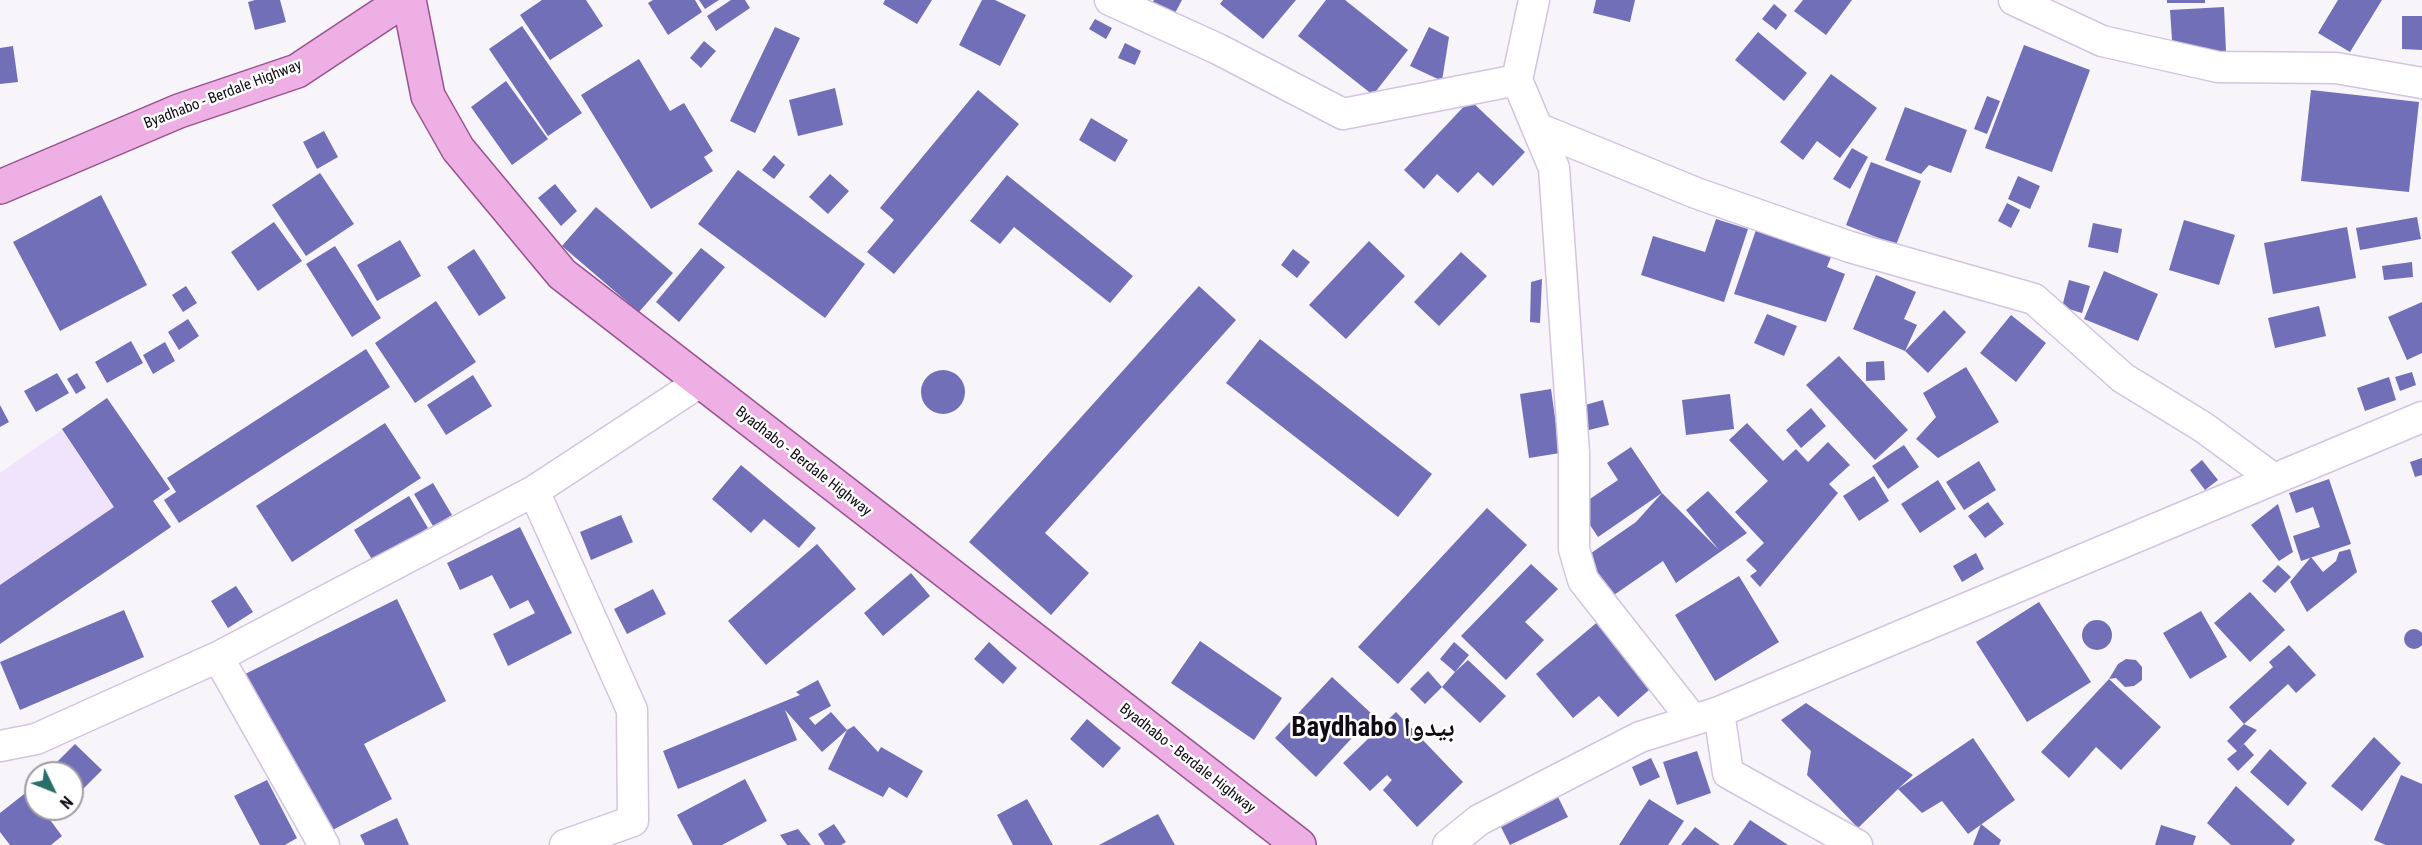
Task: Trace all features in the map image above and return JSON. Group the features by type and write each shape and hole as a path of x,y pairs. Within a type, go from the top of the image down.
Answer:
{"main road":[{"name":"Byadhabo - Berdale Highway","path":"0,187 179,111 297,71 404,0"},
{"name":"Byadhabo - Berdale Highway","path":"409,0 428,96 458,149 561,274 1299,845"}],"street":[{"path":"1110,0 1218,48 1344,114 1517,80"},
{"path":"1534,0 1517,80 1554,168 1574,453 1574,549 1583,580 1706,716 1728,773 1857,845"},
{"path":"2014,0 2102,41 2218,67 2336,68 2422,83"},
{"path":"1537,128 1696,193 1850,247 2034,299 2123,378 2203,427 2274,479"},
{"path":"0,746 36,739 218,657 534,491 700,382"},
{"path":"1448,845 1479,820 1640,737 1706,716 2422,417"},
{"path":"534,491 632,710 633,821 566,845"},
{"path":"218,657 324,845"}],"shaded area":[{"path":"107,398 170,489 153,501 171,527 0,644 0,473"}],"building":[{"path":"280,0 286,22 255,30 248,2"},
{"path":"542,0 586,0 603,26 550,60 520,15"},
{"path":"653,0 695,0 702,12 668,35 648,3"},
{"path":"699,0 719,0 705,9"},
{"path":"731,0 745,0 750,8 716,31 707,16"},
{"path":"885,0 932,0 917,24 883,4"},
{"path":"982,0 995,0 1026,15 1000,66 959,45"},
{"path":"1154,0 1182,0 1174,15 1152,3"},
{"path":"1223,0 1296,0 1263,39 1220,4"},
{"path":"1326,0 1345,0 1408,50 1373,95 1298,36"},
{"path":"1596,0 1635,0 1630,22 1593,13"},
{"path":"1803,0 1852,0 1826,35 1794,11"},
{"path":"2167,0 2205,0 2205,3 2167,3"},
{"path":"2338,0 2382,0 2350,52 2318,33"},
{"path":"1774,4 1787,15 1776,30 1762,19"},
{"path":"2224,7 2226,51 2173,54 2170,10"},
{"path":"2402,16 2422,16 2422,50 2402,49"},
{"path":"1095,19 1112,28 1106,39 1089,29"},
{"path":"522,26 582,113 548,136 489,49"},
{"path":"775,27 800,38 755,133 730,121"},
{"path":"1429,27 1449,37 1442,81 1410,66"},
{"path":"1758,32 1807,73 1784,101 1735,60"},
{"path":"704,41 716,51 701,68 690,58"},
{"path":"1125,43 1141,51 1135,65 1118,58"},
{"path":"2024,45 2090,70 2052,172 1985,148"},
{"path":"13,46 18,82 0,84 0,48"},
{"path":"639,59 670,111 684,103 713,151 704,157 713,171 651,209 581,95"},
{"path":"1831,74 1877,108 1840,158 1817,141 1803,160 1780,142"},
{"path":"506,81 548,139 512,165 471,107"},
{"path":"835,88 843,125 798,136 789,100"},
{"path":"978,90 1019,124 894,274 867,252 894,220 880,208"},
{"path":"2311,90 2419,102 2409,192 2301,181"},
{"path":"1987,96 2000,101 1987,134 1974,129"},
{"path":"1470,100 1525,152 1493,186 1478,172 1458,193 1437,174 1424,189 1404,170"},
{"path":"1905,107 1967,130 1951,173 1929,165 1921,174 1885,160"},
{"path":"1091,118 1128,140 1115,162 1079,140"},
{"path":"324,131 338,157 317,169 303,142"},
{"path":"1852,148 1868,157 1850,189 1833,179"},
{"path":"774,155 785,165 774,179 762,170"},
{"path":"1871,162 1921,181 1896,245 1846,225"},
{"path":"738,170 865,264 825,318 698,224"},
{"path":"320,173 354,224 306,256 272,205"},
{"path":"830,174 849,191 828,214 809,197"},
{"path":"1007,175 1133,276 1110,303 1014,227 1000,244 970,221"},
{"path":"2018,176 2040,186 2030,209 2008,199"},
{"path":"555,184 577,211 561,226 538,198"},
{"path":"101,195 147,285 60,331 13,242"},
{"path":"2007,203 2020,210 2011,228 1998,221"},
{"path":"596,207 673,273 639,312 562,246"},
{"path":"2417,217 2421,239 2360,250 2356,228"},
{"path":"1716,219 1748,229 1724,302 1641,275 1653,236 1705,252"},
{"path":"2184,220 2235,235 2219,285 2169,270"},
{"path":"274,222 302,261 258,291 231,252"},
{"path":"2093,223 2122,229 2118,253 2088,247"},
{"path":"2347,227 2356,278 2273,294 2264,243"},
{"path":"1756,230 1831,257 1827,267 1845,274 1826,322 1734,294"},
{"path":"400,240 421,276 377,301 357,265"},
{"path":"1369,241 1405,276 1346,339 1309,305"},
{"path":"335,246 381,318 352,337 306,264"},
{"path":"701,248 725,267 679,322 656,302"},
{"path":"474,249 506,298 479,316 447,267"},
{"path":"1293,249 1310,262 1297,278 1281,265"},
{"path":"1461,252 1487,276 1439,326 1414,302"},
{"path":"2412,262 2413,277 2384,280 2382,266"},
{"path":"2104,271 2158,294 2138,341 2084,319"},
{"path":"1876,275 1916,292 1904,319 1917,325 1905,351 1853,329"},
{"path":"1542,279 1540,323 1530,322 1531,282"},
{"path":"2069,280 2090,286 2082,313 2062,307"},
{"path":"186,286 197,303 183,312 172,295"},
{"path":"1199,286 1236,320 1045,533 1089,573 1051,615 969,542"},
{"path":"436,301 476,362 415,403 375,343"},
{"path":"2422,302 2422,353 2407,360 2388,317"},
{"path":"2319,306 2326,336 2275,348 2268,318"},
{"path":"1944,310 1966,332 1928,373 1905,351"},
{"path":"1767,314 1797,326 1784,356 1754,343"},
{"path":"2011,315 2046,343 2016,382 1980,353"},
{"path":"188,319 199,336 179,350 168,332"},
{"path":"1260,339 1432,474 1398,517 1226,383"},
{"path":"131,341 143,363 107,383 95,362"},
{"path":"165,342 175,361 153,374 143,355"},
{"path":"366,349 390,387 179,523 164,500 176,492 167,478"},
{"path":"1839,356 1908,430 1875,460 1806,385"},
{"path":"1884,361 1885,380 1866,381 1866,362"},
{"path":"1966,367 1999,422 1938,458 1916,439 1936,417 1923,393"},
{"path":"943,370 952,371 959,376 964,383 964,401 959,408 952,413 943,414 934,413 927,408 922,401 921,392 922,383 927,376 934,371"},
{"path":"2412,372 2416,385 2400,391 2395,377"},
{"path":"57,373 69,393 36,412 24,391"},
{"path":"77,373 86,388 76,394 67,379"},
{"path":"473,375 492,406 446,435 427,405"},
{"path":"2389,377 2396,400 2365,411 2357,388"},
{"path":"1551,389 1560,453 1529,458 1520,394"},
{"path":"1730,394 1734,429 1686,435 1682,400"},
{"path":"107,398 170,489 153,501 171,527 0,644 0,585 114,507 62,429"},
{"path":"1603,400 1609,425 1585,431 1578,407"},
{"path":"0,405 9,422 0,427"},
{"path":"1811,408 1826,426 1801,448 1786,430"},
{"path":"385,423 421,478 292,562 256,506"},
{"path":"1747,423 1783,461 1796,449 1808,462 1828,442 1850,465 1829,484 1838,493 1760,587 1750,576 1757,571 1746,560 1764,543 1735,512 1768,481 1729,440"},
{"path":"1904,445 1919,467 1888,489 1872,466"},
{"path":"1631,447 1662,493 1598,537 1578,507 1618,480 1607,463"},
{"path":"2422,458 2422,475 2415,477 2410,462"},
{"path":"2202,460 2218,480 2205,490 2190,470"},
{"path":"1979,461 1996,490 1964,510 1946,482"},
{"path":"741,465 816,528 799,548 764,519 751,533 712,499"},
{"path":"1874,476 1889,501 1859,521 1843,496"},
{"path":"2329,479 2351,544 2301,561 2293,536 2320,527 2313,507 2296,513 2289,493"},
{"path":"1938,480 1956,509 1920,533 1901,504"},
{"path":"433,483 452,515 433,526 414,494"},
{"path":"1708,491 1747,533 1676,583 1663,561 1611,597 1584,558 1636,522 1662,493 1719,550 1686,510"},
{"path":"409,496 428,528 373,561 354,530"},
{"path":"1988,502 2004,524 1985,538 1968,516"},
{"path":"2278,504 2293,552 2279,561 2251,525"},
{"path":"1487,508 1527,545 1398,684 1358,647"},
{"path":"621,515 633,542 591,560 580,532"},
{"path":"520,527 572,633 508,666 493,634 535,613 528,600 510,609 492,575 460,590 447,563"},
{"path":"817,544 856,589 766,665 728,621"},
{"path":"2350,549 2357,572 2307,612 2290,582 2311,557 2323,572 2336,561 2339,552"},
{"path":"1976,553 1984,569 1962,582 1953,566"},
{"path":"1531,564 1558,589 1525,622 1544,640 1506,680 1461,636"},
{"path":"2278,565 2291,577 2275,593 2262,581"},
{"path":"911,573 930,596 883,636 864,613"},
{"path":"1739,576 1779,642 1715,681 1675,615"},
{"path":"236,586 253,612 228,628 211,601"},
{"path":"653,589 666,614 627,634 614,609"},
{"path":"2250,592 2285,630 2250,662 2214,623"},
{"path":"397,599 446,701 364,744 392,799 323,835 241,676"},
{"path":"2039,602 2091,682 2027,722 1976,642"},
{"path":"124,610 144,657 20,710 0,662"},
{"path":"2201,611 2227,657 2190,679 2163,633"},
{"path":"1601,619 1656,684 1618,717 1599,696 1573,718 1536,674"},
{"path":"2097,620 2103,621 2111,629 2111,641 2103,649 2097,650 2091,649 2083,641 2082,635 2083,629 2091,621"},
{"path":"2414,629 2421,632 2424,639 2421,646 2414,649 2407,646 2404,639 2407,632"},
{"path":"1200,641 1282,698 1254,740 1171,683"},
{"path":"989,642 1017,668 1003,684 974,659"},
{"path":"1454,642 1469,655 1455,672 1440,659"},
{"path":"2289,645 2316,675 2296,693 2288,684 2244,724 2229,707 2273,667 2269,662"},
{"path":"2126,659 2136,660 2142,667 2142,680 2134,686 2125,687 2116,678 2109,679 2118,664"},
{"path":"1468,660 1506,696 1480,723 1442,687"},
{"path":"1428,671 1442,687 1425,704 1410,689"},
{"path":"1332,677 1373,715 1316,777 1275,738"},
{"path":"2109,679 2161,727 2121,770 2096,747 2069,778 2041,752"},
{"path":"818,680 831,706 809,718 815,725 831,712 847,730 822,752 785,710 797,740 678,789 663,751 800,695 796,692"},
{"path":"1806,703 1913,775 1858,828 1807,775 1811,751 1781,720"},
{"path":"1396,712 1463,782 1417,827 1383,790 1392,780 1387,775 1370,791 1343,763"},
{"path":"1087,719 1121,748 1103,768 1070,739"},
{"path":"2244,724 2257,730 2239,749 2244,744 2254,755 2238,771 2227,759 2237,751 2227,741"},
{"path":"854,726 878,752 881,747 923,771 907,798 889,787 883,797 828,769 847,730"},
{"path":"2374,737 2401,763 2362,811 2331,786"},
{"path":"1973,738 2015,800 1968,834 1942,801 1922,813 1898,789"},
{"path":"75,744 102,770 84,788 84,761 58,761"},
{"path":"2270,749 2307,783 2288,806 2250,772"},
{"path":"1697,751 1711,793 1677,805 1663,762"},
{"path":"1651,758 1660,777 1640,786 1632,767"},
{"path":"2401,775 2422,784 2422,845 2386,845 2374,840"},
{"path":"745,779 767,821 722,845 693,845 677,815"},
{"path":"267,780 297,838 285,845 260,845 234,796"},
{"path":"2236,786 2295,840 2291,845 2231,845 2207,823"},
{"path":"24,794 24,821 51,821 62,836 51,845 10,845 0,832 0,813"},
{"path":"1558,797 1568,817 1510,845 1501,827"},
{"path":"1027,799 1053,845 1013,845 997,815"},
{"path":"1649,799 1684,821 1668,845 1619,845"},
{"path":"1158,814 1175,845 1099,845"},
{"path":"397,818 409,845 365,845 360,835"},
{"path":"1750,820 1788,845 1733,845"},
{"path":"834,824 846,842 841,845 825,845 818,834"},
{"path":"1981,824 2001,840 1999,845 1973,845"},
{"path":"2161,825 2196,836 2193,845 2155,845"},
{"path":"1695,827 1720,845 1681,845"},
{"path":"798,829 811,845 787,845 780,835"}],"district":[{"name":"Baydhabo بيدوا","path":"1373,729"}]}
